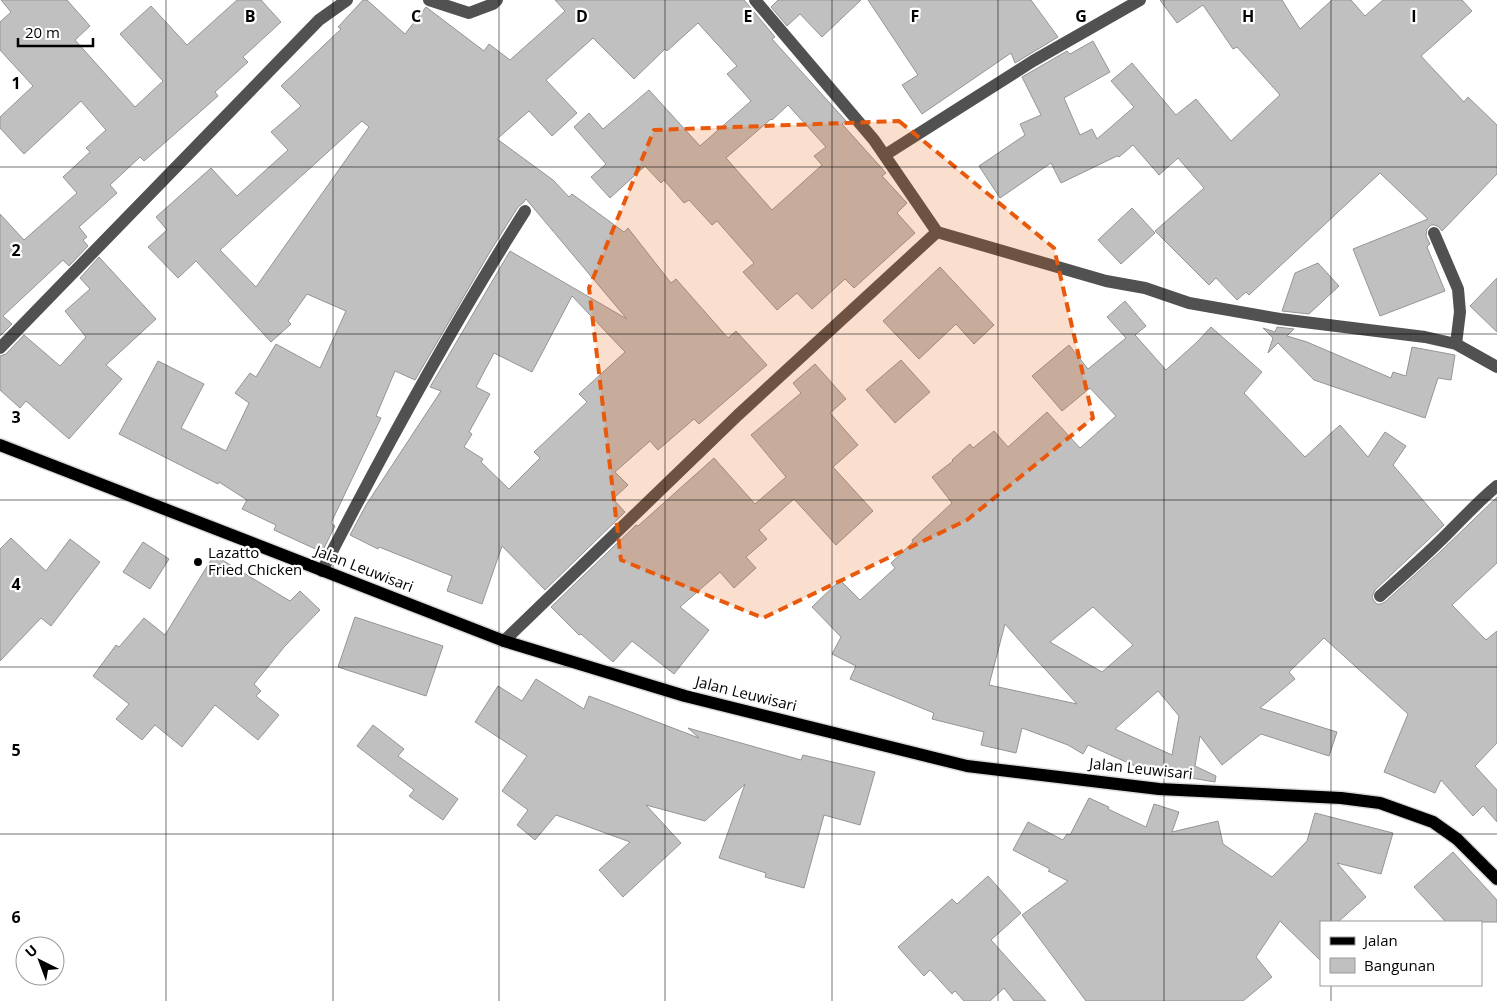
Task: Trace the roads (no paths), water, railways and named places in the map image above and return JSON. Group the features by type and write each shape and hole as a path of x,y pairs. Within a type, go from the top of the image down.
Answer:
{"main road":[{"name":"Jalan Leuwisari","path":"0,445 504,641 685,696 967,766 1159,789 1341,798 1380,803 1433,822 1457,839 1497,878"}],"street":[{"path":"0,348 319,20 346,0"},
{"path":"429,0 469,13 493,4 497,0"},
{"path":"755,0 874,140 937,232 1106,280 1145,288 1189,303 1280,319 1425,337 1456,344 1497,367"},
{"path":"885,155 1033,61 1140,0"},
{"path":"322,571 362,493 466,305 525,211"},
{"path":"504,641 738,415 937,232"},
{"path":"1434,233 1458,289 1460,312 1456,344"},
{"path":"1380,596 1411,569 1479,500 1497,486"}],"place":[{"name":"Lazatto Fried Chicken","path":"198,562"}]}
